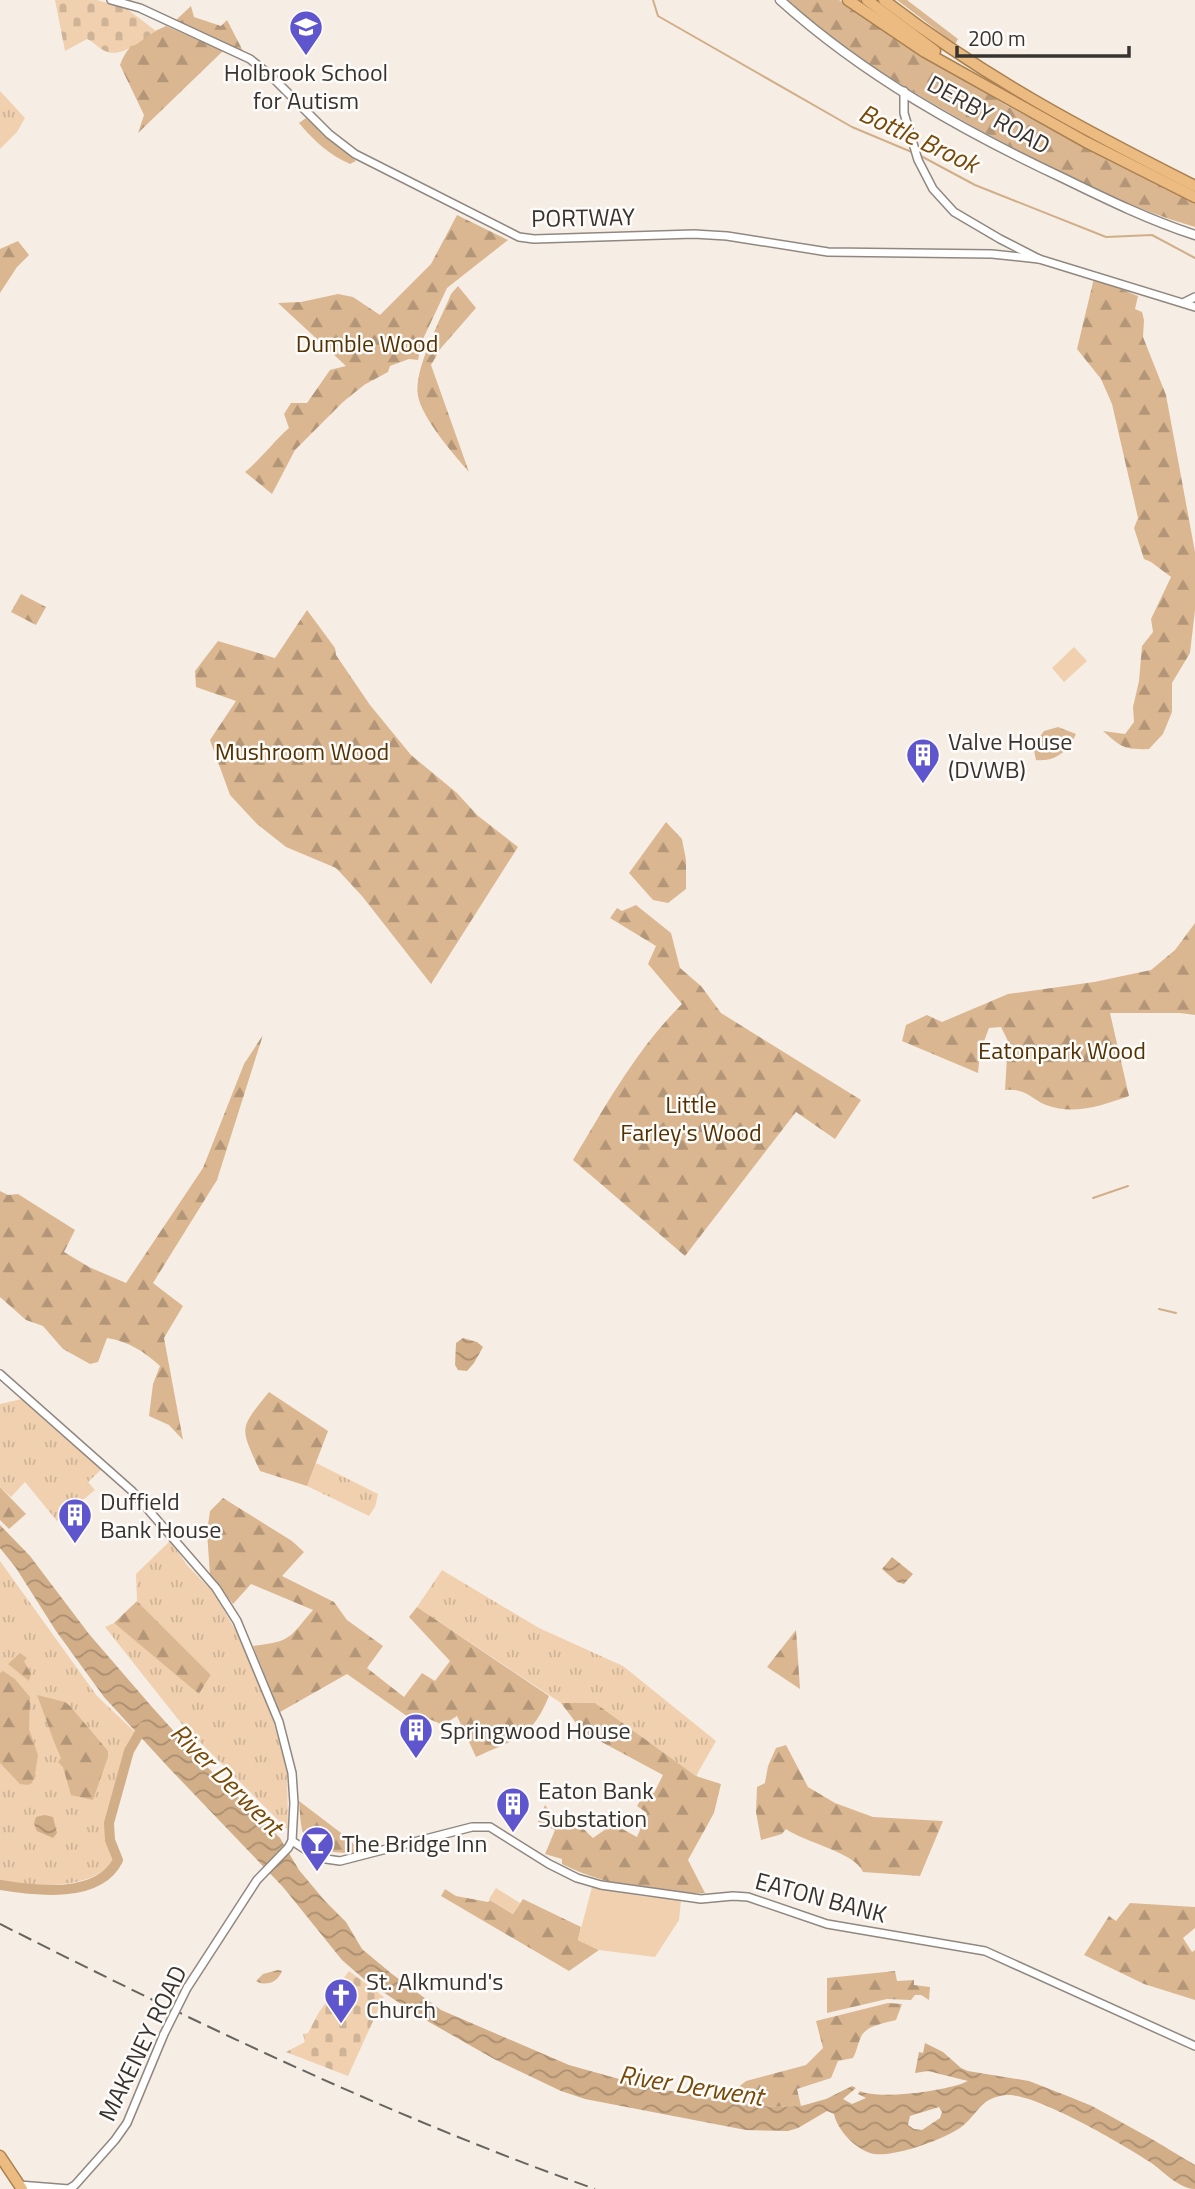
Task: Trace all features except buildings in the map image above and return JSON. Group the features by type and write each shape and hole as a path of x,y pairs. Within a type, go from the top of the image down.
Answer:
{"highway":[{"path":"848,0 925,52 1086,142 1195,197"},
{"path":"867,0 967,74"},
{"path":"886,0 913,23 1029,99 1195,186"},
{"path":"0,2156 20,2187"}],"main road":[{"name":"DERBY ROAD","path":"780,0 827,41 904,92 1029,162 1142,216 1195,235"}],"street":[{"name":"PORTWAY","path":"111,0 140,8 250,59 271,76 329,134 355,154 519,237 534,239 694,234 727,236 828,252 992,254 1039,258"},
{"path":"904,92 904,113 922,171 939,197 954,212 974,226 1039,258 1195,307"},
{"path":"1185,302 1195,297"},
{"path":"0,1374 137,1496 228,1605 279,1722 292,1773 294,1803 290,1845"},
{"name":"EATON BANK","path":"290,1845 334,1861 485,1826 564,1872 601,1885 701,1899 748,1897 827,1924 977,1948 1195,2046"},
{"name":"MAKENEY ROAD","path":"20,2187 69,2189 115,2140 127,2123 160,2043 187,1988 260,1877 290,1845"}],"green space":[{"path":"55,0 97,0 127,9 156,31 132,47 118,52 105,51 87,39 65,51"},
{"path":"788,0 839,0 1007,106 1195,202 1195,227 1147,211 1077,181 952,114 867,62"},
{"path":"897,0 907,0 958,39 955,44"},
{"path":"191,6 194,17 221,26 227,20 243,51 175,21"},
{"path":"166,26 223,51 138,133 144,115 120,65 133,45"},
{"path":"0,91 25,118 17,132 0,149"},
{"path":"306,118 356,161 350,164 322,146 299,123"},
{"name":"Dumble Wood","path":"457,215 508,240 447,288 423,339 418,360 409,359 390,366 388,372 364,385 343,402 295,450 272,494 245,472 289,428 284,414 291,403 307,403 330,370 346,366 278,303 301,302 338,294 353,297 380,315 431,264"},
{"path":"18,241 29,255 17,267 0,293 0,249"},
{"path":"1094,278 1138,296 1135,309 1142,312 1143,337 1166,395 1195,552 1195,610 1190,653 1172,683 1172,712 1163,734 1149,749 1123,746 1103,731 1125,734 1134,722 1133,707 1139,681 1142,646 1153,632 1151,619 1171,577 1144,559 1134,528 1138,518 1112,404 1101,379 1077,349"},
{"path":"458,286 476,308 441,348 431,365 469,472 432,425 418,396 424,359 451,294"},
{"path":"21,594 46,607 36,625 11,612"},
{"name":"Mushroom Wood","path":"307,610 335,648 336,655 370,705 411,755 457,793 477,815 518,847 431,984 362,896 336,868 286,847 257,824 230,795 210,740 236,701 196,687 195,671 218,641 275,658"},
{"path":"1074,647 1087,661 1064,682 1052,668"},
{"path":"1058,727 1076,734 1069,746 1055,757 1036,760 1033,746 1044,731"},
{"path":"666,822 682,839 686,860 686,889 668,903 653,900 629,873"},
{"name":"Little Farley's Wood","path":"636,905 671,933 680,968 701,986 721,1013 861,1100 835,1139 796,1112 685,1256 573,1160 636,1059 682,1004 648,964 656,946 610,918 617,908 622,911"},
{"name":"Eatonpark Wood","path":"1195,923 1195,1015 1110,1013 1129,1096 1088,1108 1067,1110 1046,1105 1023,1092 1005,1090 1008,1041 1001,1027 989,1028 980,1052 978,1073 902,1041 906,1025 927,1015 942,1022 1008,994 1094,982 1151,970 1175,950"},
{"path":"263,1035 217,1180 153,1283 183,1306 164,1338 183,1440 169,1425 149,1416 153,1384 160,1366 148,1356 129,1344 107,1338 98,1362 90,1364 63,1349 43,1326 26,1320 0,1297 0,1191 8,1195 18,1194 75,1230 64,1252 89,1267 126,1283 203,1168 244,1064"},
{"path":"269,1392 328,1431 307,1486 260,1471 249,1445 245,1429 247,1422"},
{"path":"22,1399 102,1469 88,1482 95,1490 57,1521 25,1482 11,1497 0,1487 0,1404"},
{"path":"316,1463 378,1494 375,1507 369,1516 307,1486"},
{"path":"0,1487 26,1514 9,1529 0,1520"},
{"path":"223,1498 292,1541 304,1552 282,1576 334,1602 347,1620 383,1646 367,1668 404,1697 422,1673 435,1681 450,1661 409,1617 417,1607 549,1696 536,1721 521,1736 476,1757 457,1716 443,1725 418,1714 411,1719 347,1674 280,1712 253,1646 288,1637 313,1610 251,1584 233,1604 210,1575 207,1532 210,1511"},
{"path":"170,1541 187,1565 214,1593 236,1631 259,1684 274,1723 287,1772 288,1830 181,1723 105,1627 114,1623 200,1693 211,1675 137,1601 136,1574"},
{"path":"0,1561 97,1696 135,1732 109,1812 107,1829 114,1862 90,1878 76,1882 44,1885 0,1883"},
{"path":"442,1570 539,1628 623,1666 716,1741 696,1776 595,1703 561,1703 417,1607"},
{"path":"137,1601 211,1675 199,1694 114,1623"},
{"path":"796,1630 800,1689 767,1667"},
{"path":"20,1653 27,1658 24,1661 31,1674 29,1681 8,1664"},
{"path":"3,1671 15,1679 30,1697 29,1729 38,1755 32,1783 28,1785 20,1784 0,1763 0,1673"},
{"path":"37,1695 65,1702 108,1751 93,1800 71,1795 63,1767 58,1762 61,1758"},
{"path":"561,1703 595,1703 696,1776 721,1784 714,1813 688,1860 705,1893 669,1893 613,1883 578,1871 562,1864 562,1859 545,1854 555,1830 538,1822 545,1805 558,1822 572,1818 593,1838 613,1824 637,1837 647,1813 637,1806 645,1792 654,1793 663,1775 583,1732"},
{"path":"786,1745 808,1787 835,1803 873,1817 943,1821 920,1876 863,1872 851,1859 786,1829 782,1834 761,1840 756,1812 757,1787 765,1783 768,1766 776,1748"},
{"path":"299,1801 349,1839 361,1852 327,1851 311,1844 302,1830"},
{"path":"592,1887 681,1900 679,1920 655,1957 599,1950 578,1940"},
{"path":"496,1888 520,1903 513,1914 489,1899"},
{"path":"445,1889 456,1896 488,1902 490,1900 513,1914 523,1899 581,1927 578,1940 599,1950 569,1971 441,1896"},
{"path":"1130,1903 1195,1907 1195,1928 1183,1938 1192,1952 1195,1950 1195,2000 1144,1984 1084,1955 1109,1916 1116,1921"},
{"path":"282,1971 280,1975 271,1982 264,1984 256,1981 263,1974"},
{"path":"349,1971 384,1997 348,2076 286,2052 305,2042 303,2034 308,2033 319,2012"},
{"path":"895,1971 897,1981 914,1980 914,1985 930,1987 929,2000 915,1995 911,2000 887,1999 827,2013 827,1978"},
{"path":"888,2003 902,2004 896,2020 868,2029 853,2058 838,2061 831,2078 797,2089 801,2106 771,2107 723,2100 724,2092 736,2089 746,2081 806,2065 823,2048 816,2021"}],"water":[{"path":"463,1338 483,1347 467,1371 458,1370 455,1365 456,1343"},
{"path":"0,1525 30,1556 89,1634 152,1707 200,1760 280,1838 299,1870 346,1922 362,1949 441,2010 569,2065 644,2086 771,2107 801,2106 826,2099 852,2086 856,2088 843,2099 852,2104 866,2098 858,2094 860,2091 882,2095 914,2093 968,2081 928,2071 915,2073 919,2052 923,2053 925,2043 943,2052 968,2071 1029,2081 1092,2106 1195,2165 1195,2189 1177,2183 1150,2162 1079,2121 1019,2096 1006,2095 984,2103 960,2128 930,2142 894,2153 874,2154 861,2149 849,2139 839,2127 834,2114 827,2111 788,2131 746,2130 585,2099 561,2091 494,2059 422,2018 365,1980 342,1960 283,1887 104,1697 0,1548","holes":["939,2107 942,2112 940,2118 922,2130 908,2125 910,2116"]},
{"path":"892,1557 913,1574 904,1584 897,1582 882,1569"},
{"path":"36,1817 53,1817 57,1833 53,1838 37,1831 34,1824"}],"waterway":[{"name":"Bottle Brook","path":"653,0 658,16 852,127 914,153"},
{"name":"Bottle Brook","path":"919,155 975,185 1106,237 1152,235 1195,258"},
{"path":"1093,1198 1128,1186"},
{"path":"1159,1309 1176,1313"},
{"path":"0,1885 65,1889 82,1887 109,1873 118,1860 110,1840 109,1823 129,1751 143,1727"}],"railway":[{"path":"0,1924 219,2032 367,2099 442,2131 595,2189"}],"place":[{"name":"Holbrook School for Autism","path":"306,57"},
{"name":"Valve House (DVWB)","path":"923,785"},
{"name":"Duffield Bank House","path":"75,1545"},
{"name":"Springwood House","path":"416,1760"},
{"name":"Eaton Bank Substation","path":"513,1834"},
{"name":"The Bridge Inn","path":"317,1873"},
{"name":"St. Alkmund's Church","path":"341,2025"}],"water label":[{"name":"River Derwent","path":"227,1779"},
{"name":"River Derwent","path":"691,2085"}]}
